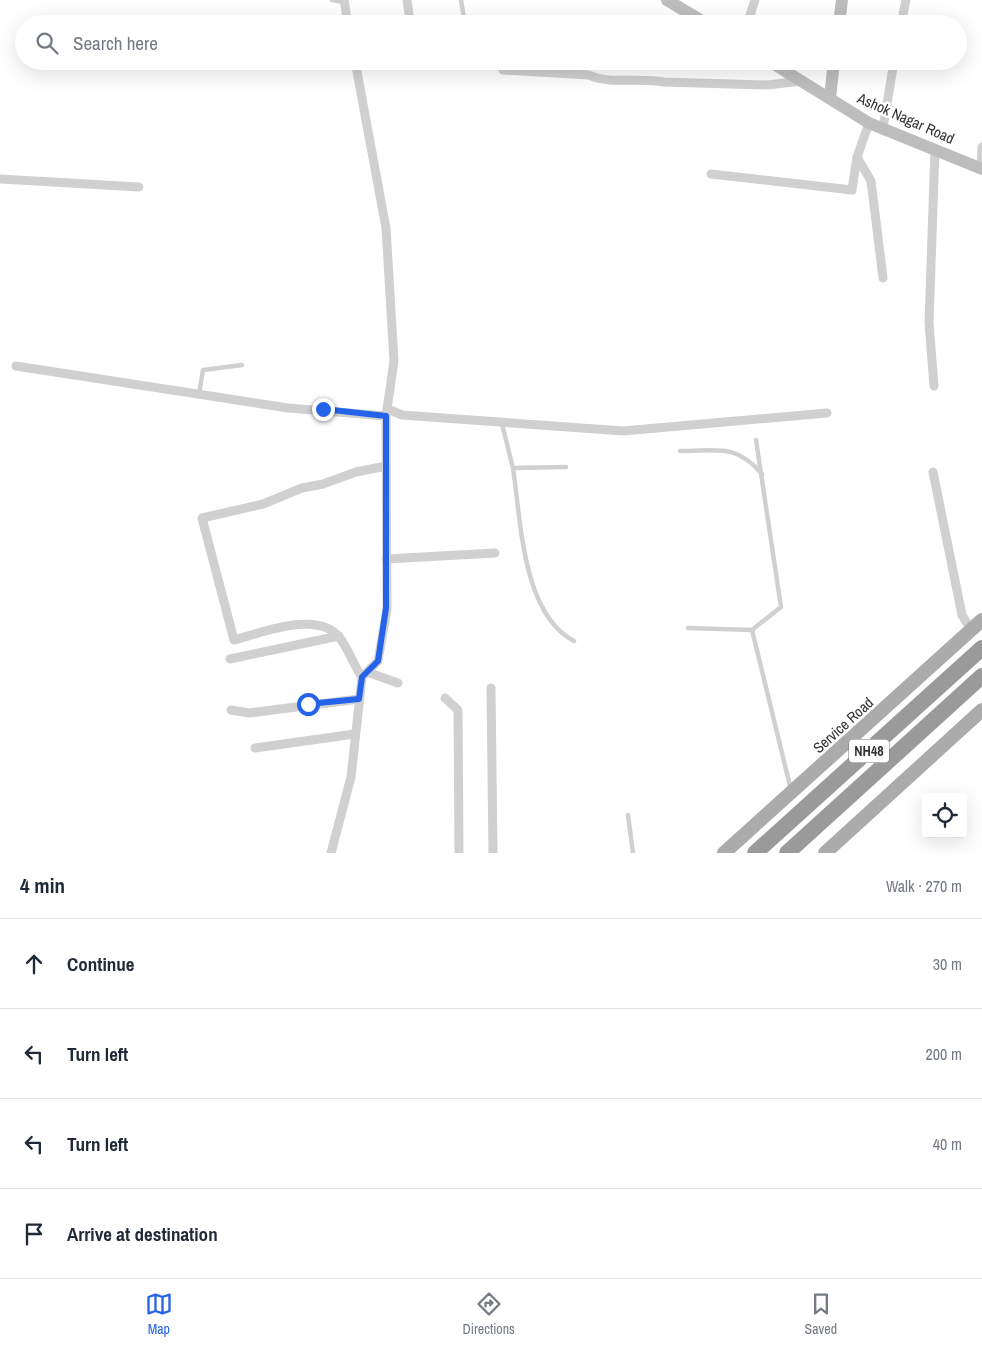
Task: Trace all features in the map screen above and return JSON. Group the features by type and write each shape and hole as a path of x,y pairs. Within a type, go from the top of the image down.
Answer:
{"highway":[{"name":"NH48","path":"755,853 982,648"},
{"name":"NH48","path":"787,853 982,676"}],"main road":[{"name":"Service Road","path":"724,853 982,620"},
{"path":"825,853 982,710"}],"street":[{"path":"407,0 409,15"},
{"path":"667,0 692,15"},
{"path":"750,15 755,0"},
{"path":"840,15 842,0"},
{"path":"903,15 906,0"},
{"path":"344,1 346,15"},
{"path":"331,853 351,777 359,699 364,675 378,661 385,617 387,412 394,361 386,228 357,70"},
{"path":"503,70 589,75 595,78 623,80 648,78 664,82 768,85 801,81"},
{"name":"Ashok Nagar Road","path":"783,70 870,123 982,169"},
{"path":"830,98 833,70"},
{"path":"883,128 893,70"},
{"path":"712,174 852,190 857,157 870,123"},
{"path":"982,147 982,169"},
{"path":"934,386 929,323 935,149"},
{"path":"857,157 871,182 883,278"},
{"path":"0,179 139,187"},
{"path":"16,366 288,408 387,412 402,415 485,420 502,424 623,431 827,414"},
{"path":"386,466 356,472 324,484 302,488 263,504 202,518 234,640 300,623 316,624 339,636 352,665 364,675 398,683"},
{"path":"932,472 962,615 971,630"},
{"path":"386,559 496,553"},
{"path":"230,659 339,636"},
{"path":"491,688 493,853"},
{"path":"445,698 458,710 459,853"},
{"path":"231,710 249,713 359,699"},
{"path":"255,748 355,734"}],"lane":[{"path":"332,0 344,1"},
{"path":"461,0 464,15"},
{"path":"198,394 203,370 242,365"},
{"path":"502,424 513,468 529,571 538,600 549,620 563,635 574,641"},
{"path":"688,628 752,630 780,607 763,475 756,440"},
{"path":"680,451 732,450 750,459 763,475"},
{"path":"513,468 566,467"},
{"path":"752,630 792,793"},
{"path":"628,815 634,853"}],"route":[{"path":"308,704 359,699 362,677 378,661 386,608 386,416 323,409"}]}
